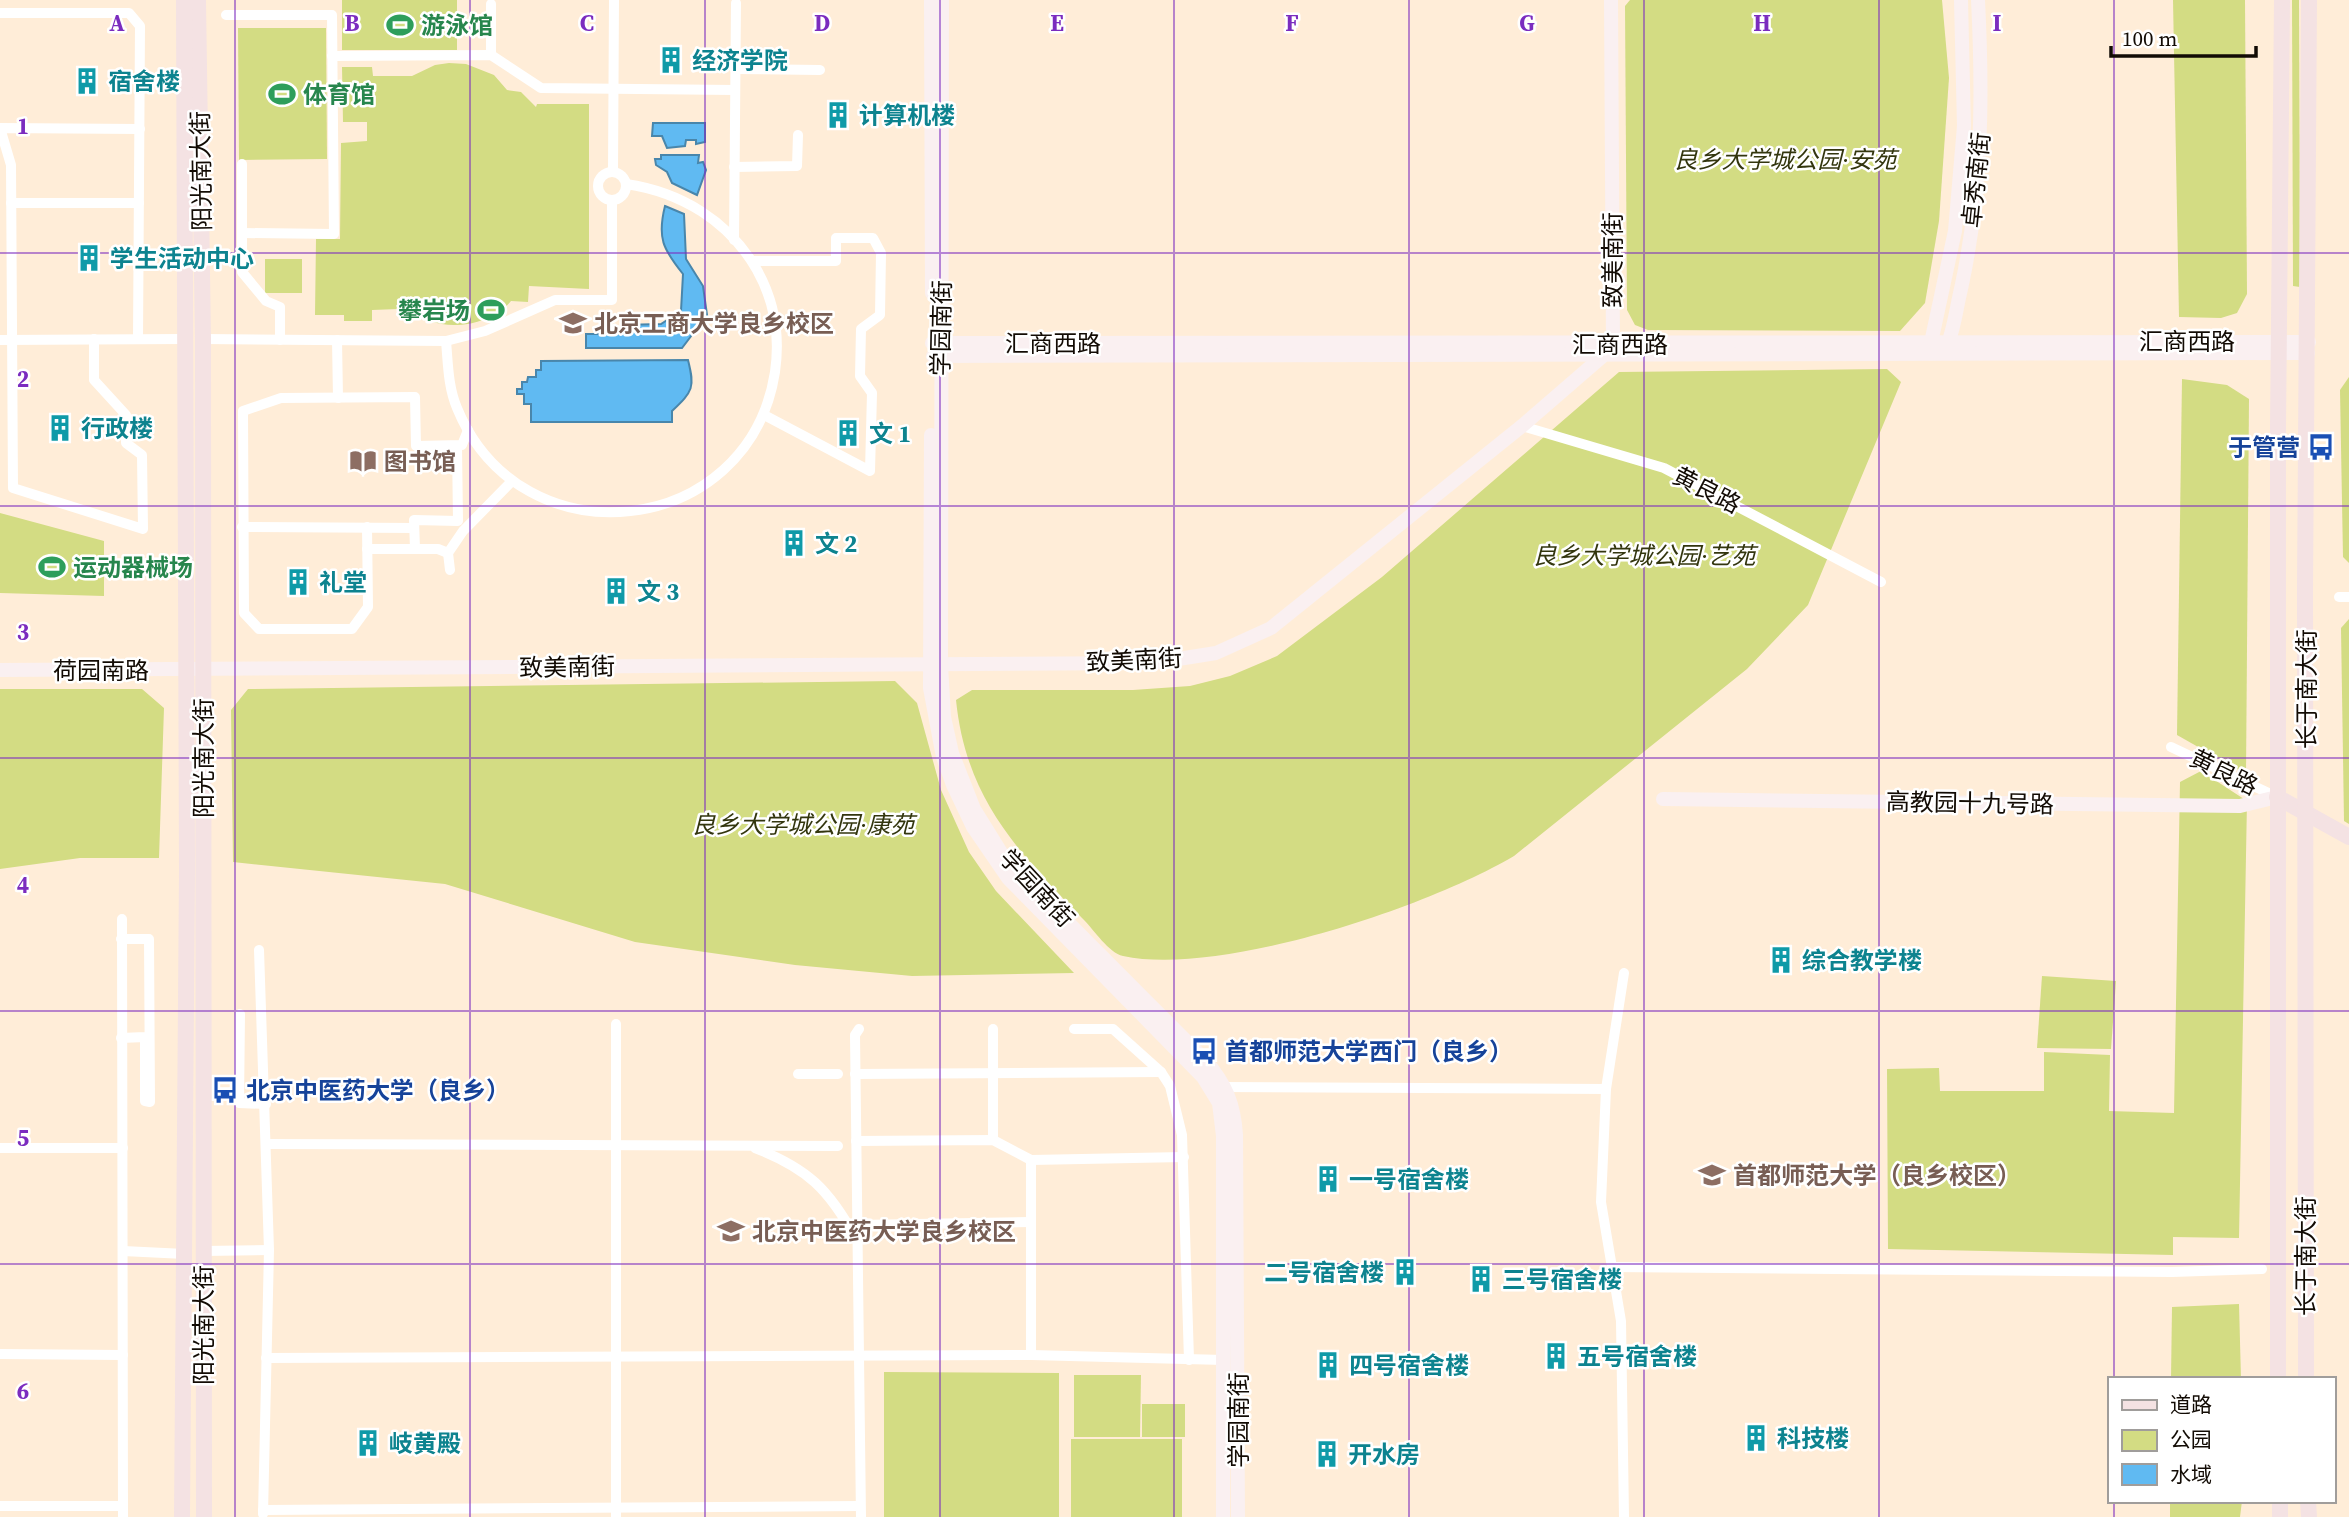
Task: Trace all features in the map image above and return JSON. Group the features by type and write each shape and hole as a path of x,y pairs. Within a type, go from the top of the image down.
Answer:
{"main road":[{"name":"阳光南大街","path":"184,0 185,340 195,670 204,1517"},
{"name":"阳光南大街","path":"183,1517 185,1254 203,339 198,0"},
{"name":"长于南大街","path":"2278,1377 2278,347 2282,0"},
{"name":"长于南大街","path":"2306,1377 2309,0"},
{"path":"2277,797 2349,836"}],"street":[{"path":"613,172 614,0"},
{"name":"学园南街","path":"932,0 936,350"},
{"name":"学园南街","path":"942,0 936,350 935,665 930,688 943,757 963,808 984,845 1035,908 1219,1087 1235,1111 1238,1517"},
{"name":"致美南街","path":"195,670 1153,663 1216,653 1271,628 1522,426 1608,350 1611,0"},
{"name":"卓秀南街","path":"1930,350 1955,231 1963,139 1961,0"},
{"name":"卓秀南街","path":"1946,350 1967,259 1982,141 1983,91 1978,0"},
{"path":"734,240 736,3"},
{"path":"491,4 491,55"},
{"path":"0,13 129,13 140,26 138,339"},
{"path":"226,15 332,15 334,234 243,233"},
{"path":"332,56 491,55 541,88 735,90"},
{"path":"735,69 820,70"},
{"path":"94,340 94,380 126,415 126,443 142,455 143,529 13,488 5,340 5,216 11,203 11,165 0,128 140,129"},
{"path":"734,167 797,166 797,135"},
{"path":"242,164 242,272 266,301 280,307 280,340"},
{"path":"613,172 621,176 626,184 624,193 612,200 603,197 597,185 601,177 613,172"},
{"path":"446,341 451,387 468,430 497,467 512,481 535,495 579,510 602,514 649,509 671,503 712,480 745,447 764,415 778,355 776,327 764,282 752,261 715,219 694,205 648,187 626,184"},
{"path":"203,339 446,341 505,324 555,300 612,300 612,200"},
{"path":"11,203 139,203"},
{"path":"752,261 836,261 836,238 873,238 881,253 880,315 861,329 860,376 872,393 870,471 764,415"},
{"path":"5,340 185,340"},
{"path":"337,340 338,398"},
{"name":"汇商西路","path":"936,350 1946,350 2308,347"},
{"path":"367,527 368,607 352,629 259,629 244,613 243,411 281,398 415,397 416,446 462,446 468,430"},
{"name":"黄良路","path":"1522,426 1664,468 1881,582"},
{"path":"415,549 414,520 458,521 457,446"},
{"path":"450,570 448,552 463,531 512,481"},
{"path":"242,527 414,528"},
{"path":"367,549 438,549 448,552"},
{"name":"荷园南路","path":"0,670 195,670"},
{"name":"黄良路","path":"2171,747 2277,797"},
{"name":"高教园十九号路","path":"1663,799 2240,806 2277,797"},
{"path":"0,1506 122,1512 122,919"},
{"path":"121,939 149,939 150,1102 145,1101 145,1037 121,1038"},
{"path":"259,950 269,1250 263,1514 860,1512 855,1074 855,1035 859,1029"},
{"path":"1624,973 1606,1089 1601,1202 1621,1321 1624,1517"},
{"path":"240,1014 239,1103 266,1104"},
{"path":"615,1513 616,1024"},
{"path":"993,1029 993,1140"},
{"path":"1074,1029 1113,1029 1161,1072 1170,1086 1184,1157 1189,1360"},
{"path":"855,1074 1161,1072"},
{"path":"798,1074 838,1074"},
{"path":"1219,1087 1606,1089"},
{"name":"学园南街","path":"1219,1087 1223,1136 1223,1517"},
{"path":"856,1141 993,1140 1031,1160 1184,1157"},
{"path":"267,1144 838,1146"},
{"path":"749,1146 785,1159 811,1176 834,1201 857,1241"},
{"path":"0,1148 123,1148"},
{"path":"1031,1160 1031,1355"},
{"path":"857,1225 1030,1222"},
{"path":"203,1251 269,1250"},
{"path":"123,1251 185,1254"},
{"path":"1612,1267 2172,1272 2262,1269"},
{"path":"0,1354 123,1355"},
{"path":"266,1358 1031,1355 1224,1360"}],"green space":[{"name":"游泳馆","path":"342,0 457,0 457,50 342,50"},
{"name":"良乡大学城公园·安苑","path":"1630,0 1942,0 1949,78 1939,221 1925,303 1900,331 1648,330 1635,325 1627,310 1625,6"},
{"path":"2173,0 2245,0 2247,294 2237,313 2221,318 2179,317"},
{"path":"2292,0 2299,0 2300,287 2293,286"},
{"name":"体育馆","path":"238,28 326,28 327,159 239,160"},
{"path":"466,64 494,75 507,90 521,92 536,107 537,104 589,104 589,289 529,286 528,302 511,301 485,319 463,325 440,324 406,309 372,310 372,321 344,321 344,315 315,315 316,239 340,239 341,143 367,141 367,122 343,122 342,67 372,67 373,76 412,76 435,65"},
{"path":"265,259 302,259 302,293 265,293"},
{"name":"良乡大学城公园·艺苑","path":"1887,369 1901,382 1808,605 1747,669 1514,856 1476,876 1378,916 1267,947 1213,956 1164,960 1123,956 1107,946 1017,847 983,795 971,767 956,700 972,690 1133,690 1190,686 1230,676 1277,656 1382,577 1619,372"},
{"path":"2349,377 2349,563 2343,557 2340,390"},
{"path":"2182,379 2227,385 2249,399 2246,774 2177,735"},
{"name":"运动器械场","path":"0,513 104,541 104,596 0,593"},
{"path":"2349,619 2349,824 2344,821 2341,628"},
{"name":"良乡大学城公园·康苑","path":"895,681 917,703 941,790 969,852 996,891 1074,973 912,976 795,965 635,942 445,884 233,862 231,710 248,689"},
{"path":"0,689 142,689 164,708 159,858 80,858 0,869"},
{"path":"2201,771 2247,801 2239,1238 2173,1237 2173,1255 1888,1249 1887,1069 1939,1068 1940,1091 2044,1091 2044,1052 2110,1055 2109,1111 2174,1113 2180,782"},
{"path":"2042,976 2116,981 2111,1049 2037,1048"},
{"path":"2239,1304 2241,1377 2171,1377 2172,1307"},
{"path":"884,1372 1059,1373 1059,1517 884,1517"},
{"path":"1074,1375 1141,1375 1140,1437 1074,1437"},
{"path":"1142,1404 1185,1404 1185,1437 1142,1437"},
{"path":"1071,1439 1182,1439 1182,1517 1071,1517"},
{"path":"2170,1503 2242,1503 2240,1517 2170,1517"}],"water":[{"path":"653,123 705,123 705,142 696,144 696,140 686,140 685,146 667,148 662,136 652,136"},
{"path":"661,155 699,155 698,163 703,162 706,170 697,195 672,183 667,172 656,165 655,159 661,159"},
{"path":"665,206 684,214 686,259 703,286 708,322 698,327 682,348 586,348 586,334 623,334 623,325 661,324 681,311 683,274 664,243 662,227"},
{"path":"688,360 692,383 684,399 672,411 672,422 531,422 531,404 524,404 524,394 517,394 517,389 522,389 522,382 527,382 528,377 536,377 536,370 541,370 541,361"}],"place":[{"name":"游泳馆","path":"400,25"},
{"name":"经济学院","path":"671,60"},
{"name":"宿舍楼","path":"87,81"},
{"name":"体育馆","path":"282,94"},
{"name":"计算机楼","path":"838,115"},
{"name":"学生活动中心","path":"89,258"},
{"name":"攀岩场","path":"491,310"},
{"name":"北京工商大学良乡校区","path":"573,323"},
{"name":"行政楼","path":"60,428"},
{"name":"文 1","path":"848,433"},
{"name":"于管营","path":"2321,447"},
{"name":"图书馆","path":"363,461"},
{"name":"文 2","path":"794,543"},
{"name":"运动器械场","path":"52,567"},
{"name":"礼堂","path":"298,582"},
{"name":"文 3","path":"616,591"},
{"name":"综合教学楼","path":"1781,960"},
{"name":"首都师范大学西门（良乡）","path":"1204,1051"},
{"name":"北京中医药大学（良乡）","path":"225,1090"},
{"name":"首都师范大学（良乡校区）","path":"1712,1175"},
{"name":"一号宿舍楼","path":"1328,1179"},
{"name":"北京中医药大学良乡校区","path":"731,1231"},
{"name":"二号宿舍楼","path":"1405,1272"},
{"name":"三号宿舍楼","path":"1481,1279"},
{"name":"五号宿舍楼","path":"1556,1356"},
{"name":"四号宿舍楼","path":"1328,1365"},
{"name":"科技楼","path":"1756,1438"},
{"name":"岐黄殿","path":"368,1443"},
{"name":"开水房","path":"1327,1454"}]}
